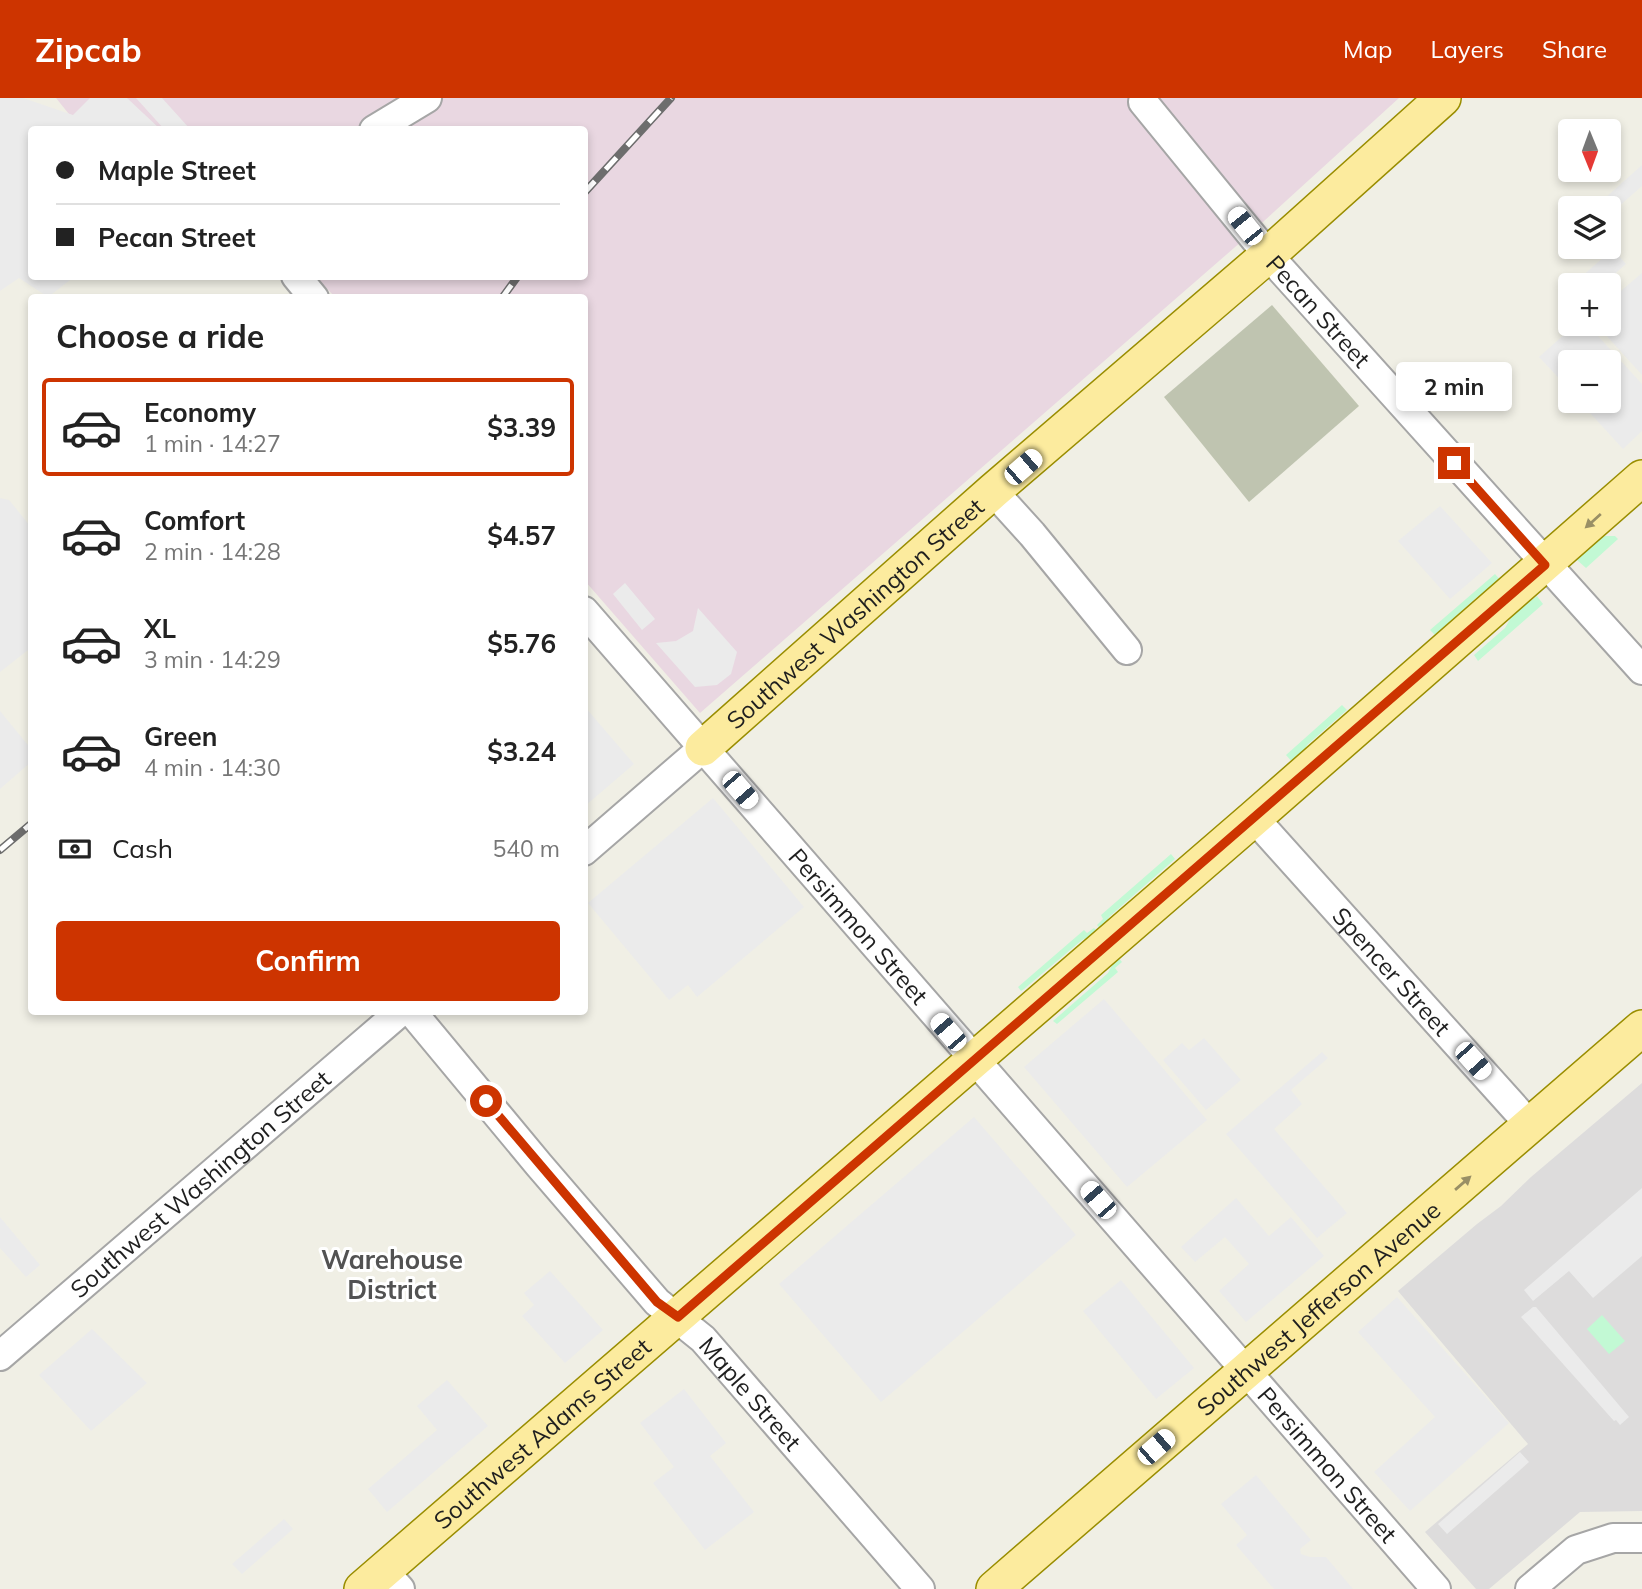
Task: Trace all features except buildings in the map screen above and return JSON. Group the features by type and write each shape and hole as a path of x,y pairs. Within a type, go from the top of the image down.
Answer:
{"main road":[{"name":"Southwest Washington Street","path":"703,748 993,491 1268,255 1443,98"},
{"name":"Southwest Adams Street","path":"382,1583 678,1317 1642,478"},
{"name":"Southwest Jefferson Avenue","path":"994,1589 1642,1028"}],"street":[{"path":"381,126 427,98"},
{"name":"Pecan Street","path":"1143,102 1268,255 1642,670"},
{"path":"299,280 311,294"},
{"path":"993,491 1032,534 1127,650"},
{"name":"Persimmon Street","path":"588,616 1436,1589"},
{"name":"Southwest Washington Street","path":"588,848 703,748"},
{"name":"Spencer Street","path":"1254,818 1530,1125"},
{"name":"Southwest Washington Street","path":"0,1356 397,1015"},
{"name":"Maple Street","path":"415,1015 657,1302 703,1339 920,1589"},
{"path":"1530,1589 1576,1550 1613,1538 1642,1538"}],"shaded area":[{"path":"0,98 23,98 73,115 90,98 127,98 157,126 28,126 28,280 70,280 52,294 43,294 19,278 0,291"},
{"path":"56,98 1399,98 1242,241 700,713 588,584 588,294 332,294 319,280 588,280 588,126 79,126"},
{"path":"136,98 162,98 187,126 161,126"},
{"path":"1642,165 1642,186 1621,205 1621,196 1607,196"},
{"path":"1621,258 1626,264 1616,273 1586,273 1602,259"},
{"path":"1642,273 1642,375 1607,336 1621,336 1621,291"},
{"path":"1272,305 1359,406 1249,502 1164,397"},
{"path":"1563,336 1598,336 1611,350 1558,350 1558,377 1539,357"},
{"path":"1621,361 1642,384 1642,431 1623,449 1590,413 1621,413"},
{"path":"0,498 9,500 28,523 28,650 0,672"},
{"path":"1440,506 1492,563 1450,599 1398,541"},
{"path":"625,583 655,619 642,630 613,594"},
{"path":"698,608 737,652 731,674 717,685 695,687 656,643 676,641 693,631"},
{"path":"588,710 634,764 588,803"},
{"path":"0,711 28,745 28,765 0,789"},
{"path":"713,798 804,907 697,997 688,985 669,1000 588,903"},
{"path":"1104,999 1207,1120 1127,1187 1024,1067"},
{"path":"1204,1038 1241,1080 1206,1110 1163,1060 1182,1043 1189,1050"},
{"path":"1322,1052 1328,1058 1291,1090 1302,1104 1274,1129 1347,1213 1317,1238 1226,1134"},
{"path":"1642,1083 1642,1511 1580,1512 1489,1589 1476,1589 1425,1532 1528,1444 1398,1291 1501,1206 1531,1177"},
{"path":"974,1117 1076,1235 881,1402 779,1284"},
{"path":"1642,1188 1642,1256 1593,1298 1569,1271 1533,1301 1524,1290"},
{"path":"1236,1198 1269,1236 1291,1217 1324,1256 1246,1322 1219,1291 1249,1264 1225,1237 1195,1262 1181,1247"},
{"path":"0,1217 40,1265 26,1277 0,1248"},
{"path":"550,1271 603,1330 565,1363 522,1316 534,1305 524,1293"},
{"path":"1121,1280 1194,1368 1156,1399 1083,1311"},
{"path":"1397,1297 1509,1423 1410,1511 1374,1472 1435,1417 1358,1332"},
{"path":"1536,1307 1629,1417 1620,1425 1521,1317"},
{"path":"92,1329 147,1383 91,1431 39,1375"},
{"path":"447,1380 488,1426 387,1512 368,1489 437,1430 417,1406"},
{"path":"684,1389 726,1443 710,1456 754,1512 705,1550 653,1483 674,1467 640,1423"},
{"path":"1520,1452 1529,1462 1447,1534 1438,1524"},
{"path":"1256,1475 1311,1540 1300,1549 1301,1554 1326,1557 1353,1589 1274,1589 1236,1545 1247,1535 1221,1504"},
{"path":"284,1519 293,1529 242,1574 232,1564"}],"green space":[{"path":"1605,536 1615,536 1618,539 1586,568 1577,560 1589,546"},
{"path":"1495,574 1503,583 1477,597 1435,635 1430,630"},
{"path":"1537,596 1543,604 1478,661 1474,655 1505,628 1513,614"},
{"path":"1342,705 1347,710 1307,745 1302,757 1294,764 1286,755"},
{"path":"1171,854 1175,859 1109,917 1102,931 1097,925 1103,919 1101,915"},
{"path":"1094,928 1099,933 1082,940 1021,991 1018,987 1084,930 1087,933"},
{"path":"1117,956 1122,962 1115,968 1118,972 1057,1024 1053,1021 1108,973"},
{"path":"1602,1315 1625,1341 1609,1354 1587,1329"}],"railway":[{"path":"588,189 671,98"},
{"path":"505,294 515,280"},
{"path":"0,850 28,826"}],"district":[{"name":"Warehouse District","path":"392,1274"}],"route":[{"path":"486,1101 657,1302 678,1317 1545,565 1454,463"}]}
